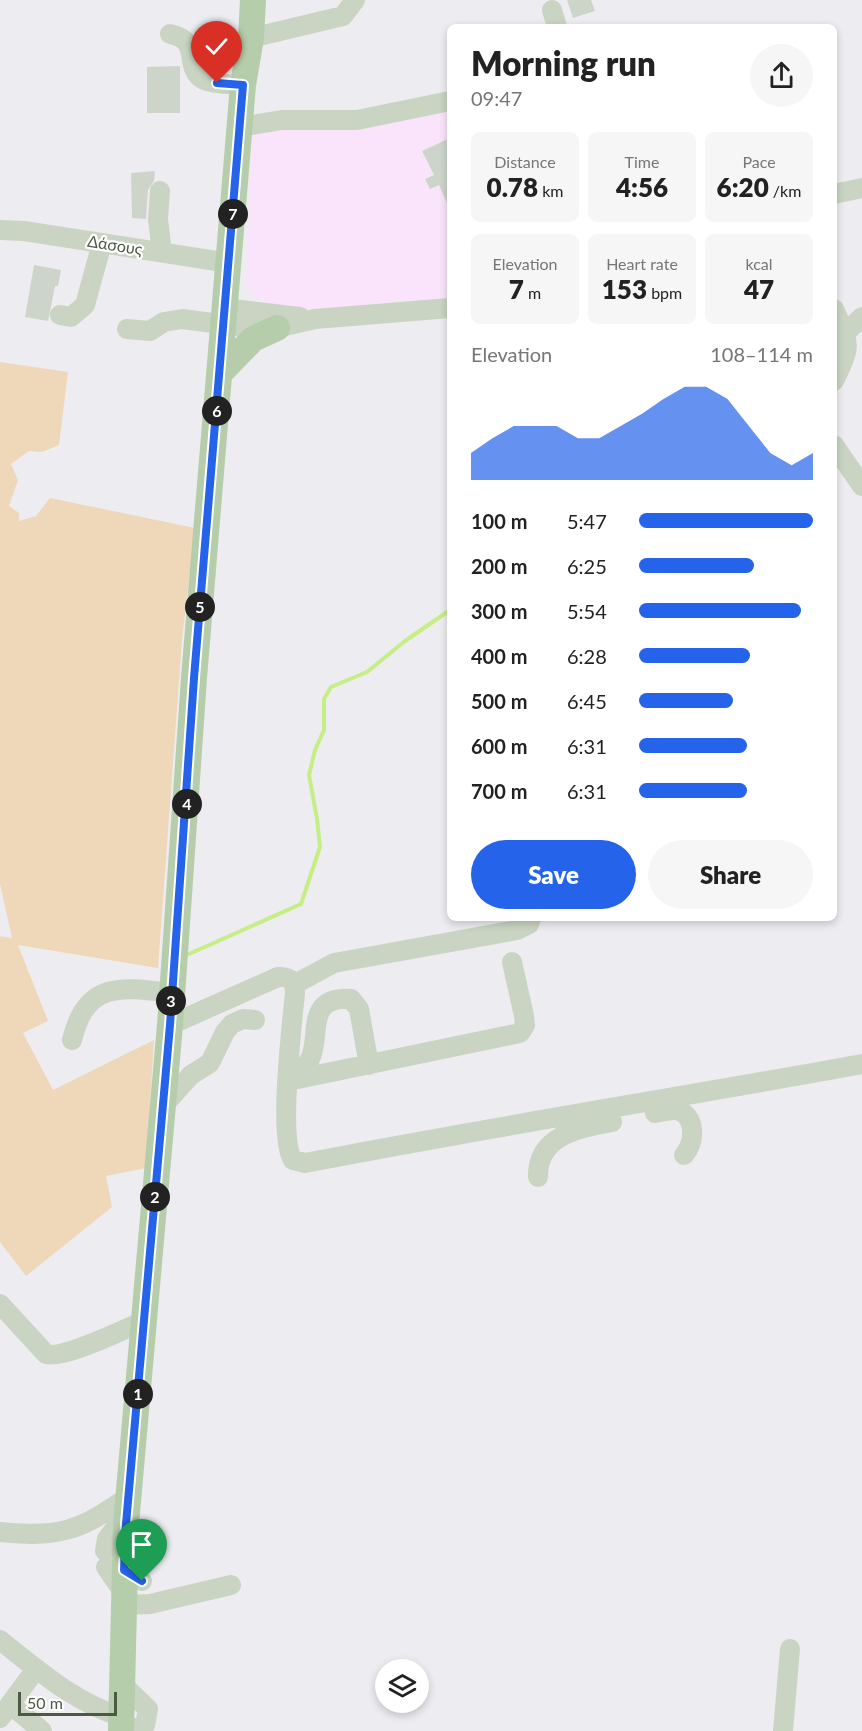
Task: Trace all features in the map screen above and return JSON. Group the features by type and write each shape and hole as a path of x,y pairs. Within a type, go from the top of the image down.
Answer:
{"main road":[{"path":"122,1726 123,1583 128,1504 170,1025 194,678 243,85 251,38 253,0"},
{"path":"220,373 253,339 277,328"}],"street":[{"path":"251,38 343,16 355,0"},
{"path":"170,34 186,40 191,49 196,71 205,80 243,85"},
{"path":"240,127 282,120 357,120 447,102"},
{"path":"837,193 862,188"},
{"path":"160,191 158,219 162,252"},
{"name":"Δάσους","path":"0,230 24,231 229,263"},
{"path":"60,315 71,317 85,305 102,243"},
{"path":"127,329 150,331 164,322 182,319 224,317 315,319 447,308"},
{"path":"837,316 848,340 846,355 837,374"},
{"path":"224,317 260,329 277,328 315,319"},
{"path":"845,333 862,317"},
{"path":"837,448 862,486"},
{"path":"295,984 334,963 517,930 529,924 530,921"},
{"path":"288,1077 369,1065 520,1033 525,1024 512,962"},
{"path":"170,1025 278,977 287,978 295,984"},
{"path":"295,984 288,1077 288,1149 293,1160 297,1162 305,1163 494,1126 652,1108 676,1110 687,1116 692,1129 692,1139 684,1155"},
{"path":"72,1040 82,1013 103,994 122,988 172,993"},
{"path":"288,1077 309,1064 313,1056 316,1021 320,1009 340,999 351,999 359,1009 369,1065"},
{"path":"162,1107 191,1075 210,1063 232,1024 243,1019 255,1020"},
{"path":"538,1177 541,1159 549,1146 576,1129 652,1108 862,1064"},
{"path":"0,1304 46,1354 52,1356 70,1352 144,1321"},
{"path":"0,1532 43,1535 66,1531 128,1504"},
{"path":"123,1583 150,1604 231,1585"},
{"path":"0,1640 36,1669 122,1726"},
{"path":"783,1731 790,1649"},
{"path":"36,1669 5,1712 42,1731"}],"shaded area":[{"path":"447,106 447,301 310,311 270,309 246,287 252,131"},
{"path":"0,362 68,372 59,445 42,452 29,451 11,464 18,480 9,506 19,513 19,521 36,516 50,498 195,528 182,640 158,968 18,945 48,1021 23,1033 53,1090 154,1040 146,1168 106,1176 112,1207 26,1276 0,1242 0,936 12,938 0,884"}],"building":[{"path":"567,0 591,0 595,11 573,18"},
{"path":"180,66 180,113 147,113 147,67"},
{"path":"447,139 447,203 439,185 430,189 425,179 434,175 422,151"},
{"path":"155,171 154,181 148,190 146,219 132,218 131,173"},
{"path":"34,265 61,270 58,286 55,286 48,321 25,317"}],"waterway":[{"path":"189,954 301,904 320,847 309,775 315,750 324,730 324,699 331,687 367,672 405,641 447,612"}],"route":[{"path":"142,1581 124,1570 126,1524 170,1025 194,678 243,85 217,83"}]}
